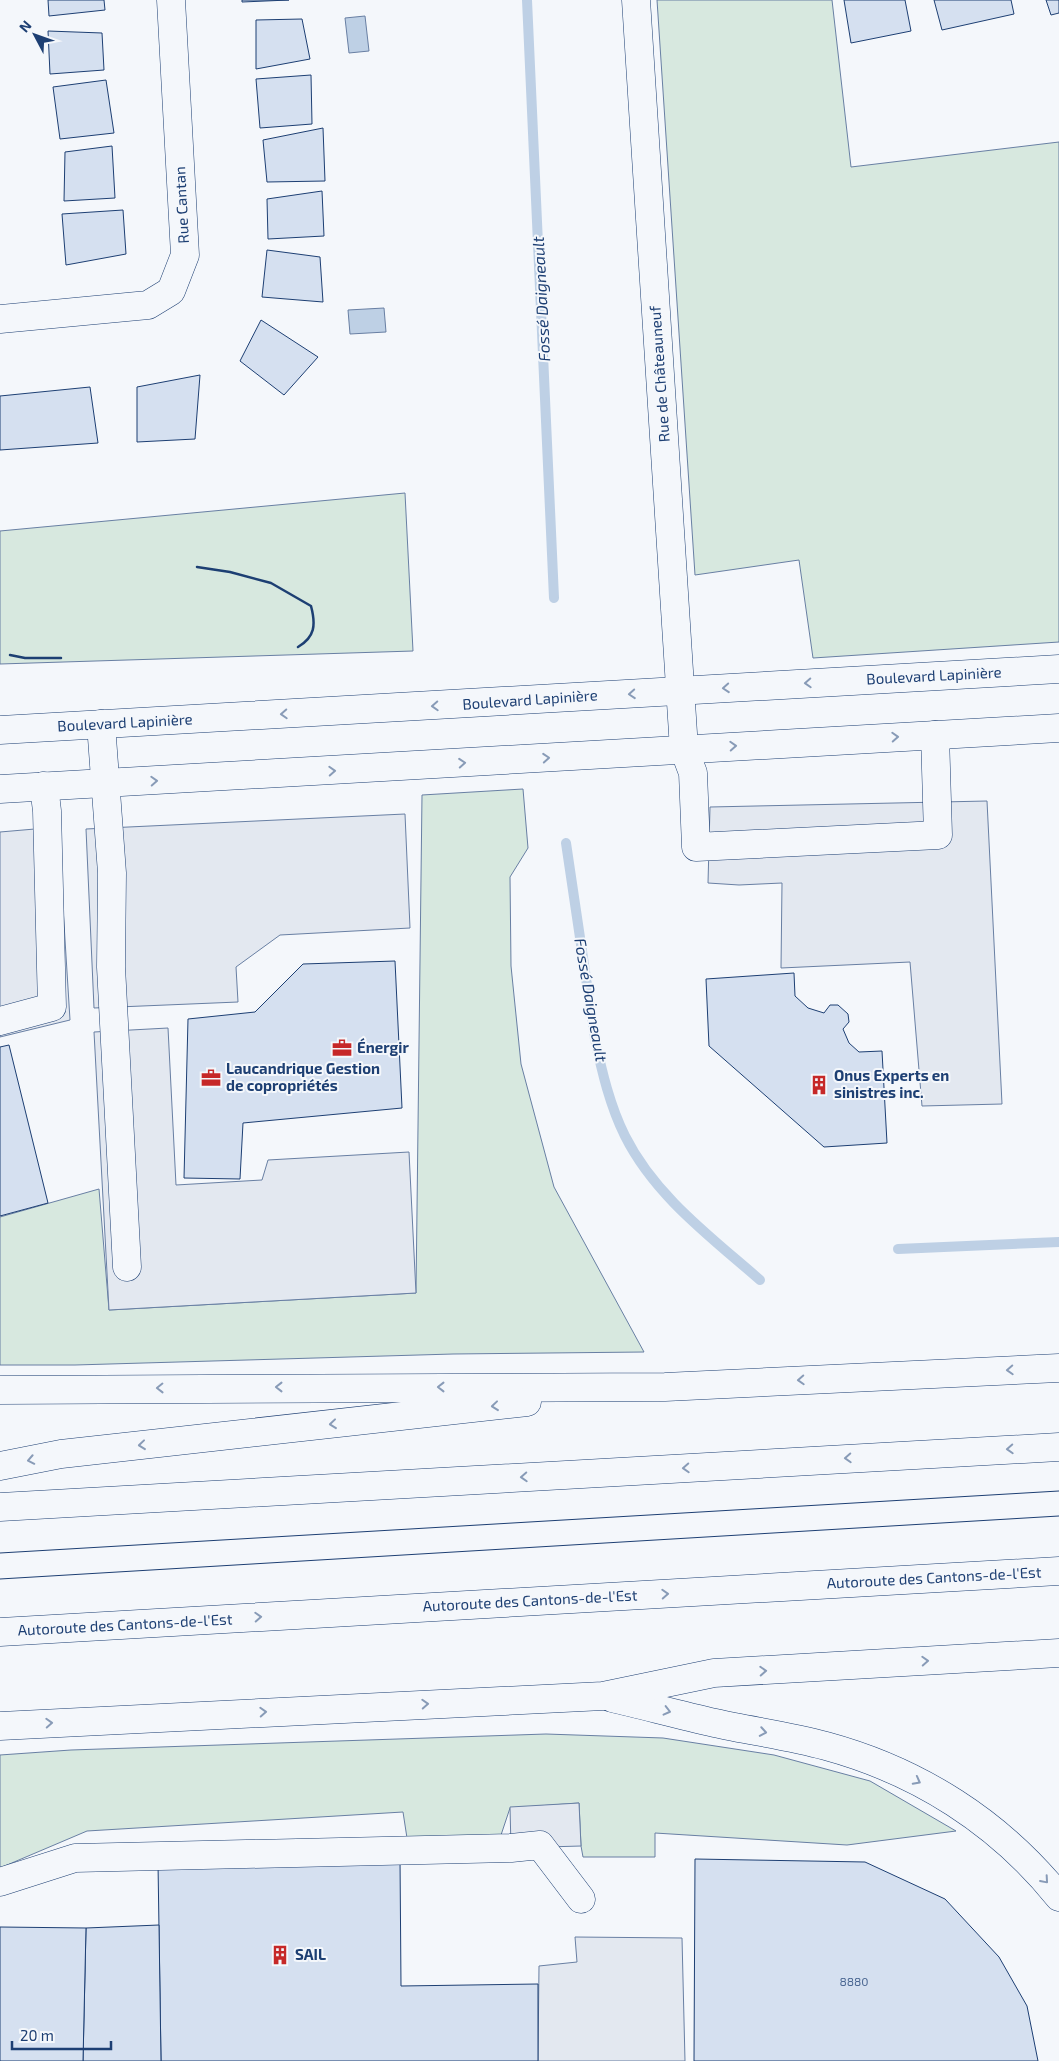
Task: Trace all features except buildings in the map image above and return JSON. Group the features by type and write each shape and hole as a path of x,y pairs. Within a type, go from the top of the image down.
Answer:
{"main road":[{"name":"Rue Cantan","path":"0,319 148,305 171,292 185,255 171,0"},
{"name":"Rue de Châteauneuf","path":"636,0 684,749 693,774 696,847 938,835 935,735"},
{"name":"Boulevard Lapinière","path":"0,730 1059,669"},
{"path":"101,724 112,873 111,967 127,1267"},
{"path":"0,789 427,766 684,749 1059,728"},
{"path":"0,1021 52,1006 47,811 44,786"},
{"path":"0,1390 665,1387 1059,1368"},
{"path":"0,1466 61,1454 665,1387"},
{"path":"0,1508 1059,1447"},
{"name":"Autoroute des Cantons-de-l'Est","path":"0,1632 1059,1571"},
{"path":"0,1726 603,1696 714,1674 1059,1653"},
{"path":"603,1696 715,1723 824,1745 885,1765 944,1795 969,1811 1019,1853 1059,1897"},
{"path":"0,1882 74,1858 511,1848 540,1845 581,1899"}],"shaded area":[{"path":"657,0 832,0 851,167 1059,142 1059,642 813,658 799,560 695,575"},
{"path":"405,493 413,651 0,664 0,531"},
{"path":"523,789 528,848 510,877 511,966 521,1064 554,1187 644,1352 453,1354 75,1365 0,1365 0,1217 99,1189 109,1310 416,1293 422,795"},
{"path":"987,801 1002,1104 922,1106 910,962 781,968 782,883 739,885 708,883 710,807"},
{"path":"405,814 410,928 280,935 236,967 238,1002 94,1008 86,829"},
{"path":"58,827 70,1020 0,1037 0,832"},
{"path":"168,1028 176,1185 262,1180 268,1160 409,1152 416,1293 109,1310 94,1032"},
{"path":"546,1734 663,1738 774,1755 870,1781 956,1831 847,1845 655,1833 655,1857 583,1857 579,1803 510,1808 501,1835 407,1838 403,1812 87,1831 0,1868 0,1755 71,1750"},
{"path":"579,1803 581,1846 511,1848 510,1807"},
{"path":"575,1937 682,1938 685,2061 538,2061 539,1966 577,1962"}],"water":[{"path":"365,16 369,51 349,53 345,18"},
{"path":"384,308 386,332 350,334 348,310"}],"waterway":[{"name":"Fossé Daigneault","path":"527,0 554,598"},
{"name":"Fossé Daigneault","path":"566,843 595,1039 607,1089 620,1125 637,1158 668,1197 760,1280"},
{"path":"898,1249 1059,1242"}],"tram line":[{"path":"0,1553 1059,1491"},
{"path":"0,1579 1059,1516"}],"wall":[{"path":"197,567 230,572 271,583 311,606 313,630 308,639 298,647"},
{"path":"10,655 25,658 61,658"}],"place":[{"name":"Énergir","path":"342,1048"},
{"name":"Laucandrique Gestion de copropriétés","path":"211,1078"},
{"name":"Onus Experts en sinistres inc.","path":"819,1085"},
{"name":"SAIL","path":"280,1955"}]}
